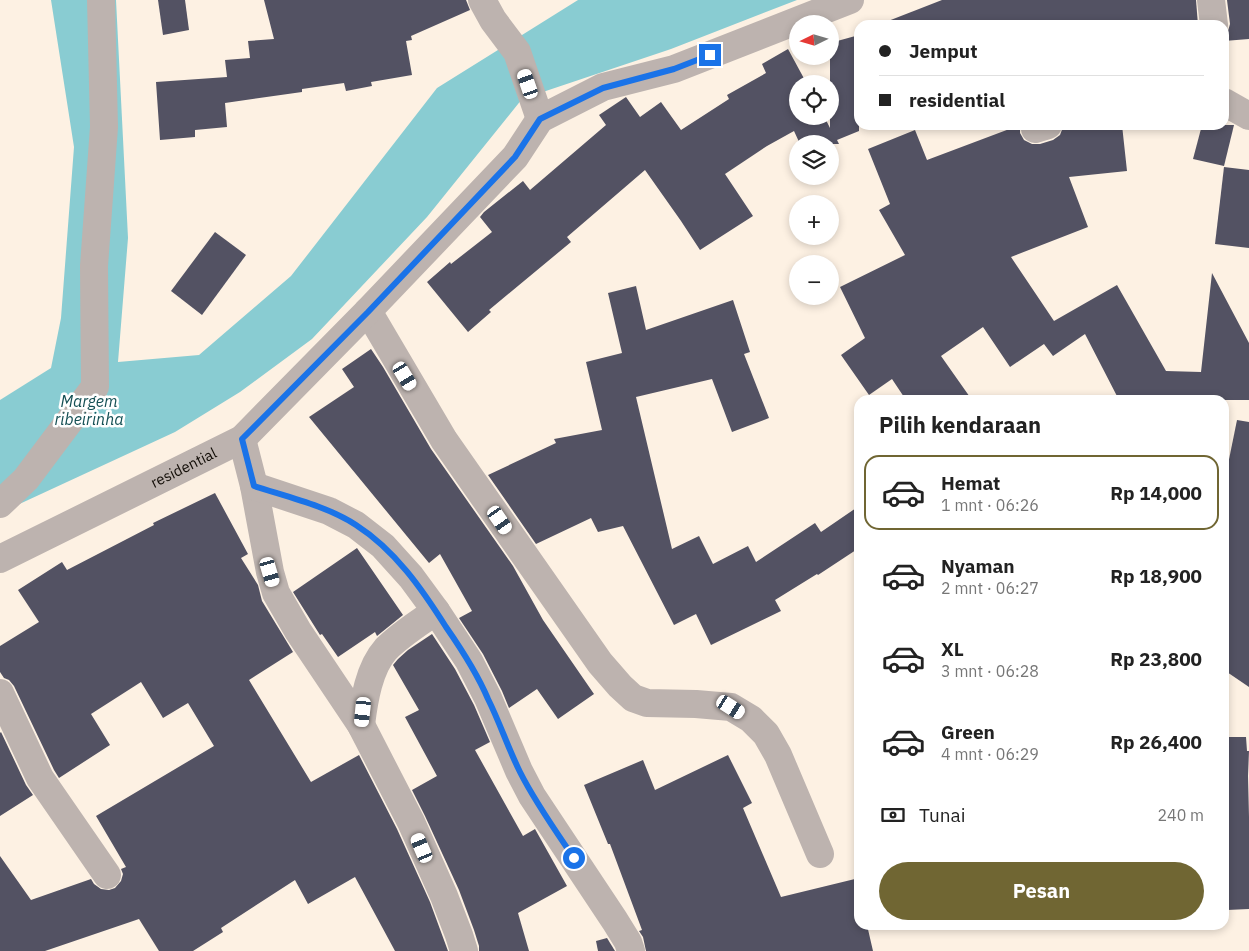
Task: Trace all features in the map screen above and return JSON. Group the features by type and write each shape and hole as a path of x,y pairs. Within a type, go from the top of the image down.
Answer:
{"street":[{"path":"0,504 26,479 96,387 94,266 104,127 101,0"},
{"path":"482,0 492,20 517,52 540,119 603,88 674,69 850,0"},
{"path":"1211,0 1213,20"},
{"path":"1229,105 1249,116"},
{"name":"residential","path":"0,560 242,439 368,312 515,157 540,119"},
{"path":"368,312 444,440 600,663 633,698 647,703 731,707 750,719 766,734 778,755 820,854"},
{"path":"242,439 254,486 270,572 276,593 298,631 361,725 411,822 444,896 464,951"},
{"path":"254,486 329,511 356,525 384,546 411,577 436,610 469,661 532,796 615,921 628,942 631,951"},
{"path":"361,725 364,699 376,664 386,649 436,610"},
{"path":"2,705 40,778 107,875"}],"water":[{"name":"Margem ribeirinha","path":"51,0 116,0 128,238 118,362 199,355 291,276 437,88 578,0 797,0 671,49 522,99 427,217 312,339 240,392 175,432 0,513 0,400 51,368 61,318 74,147"}],"building":[{"path":"158,0 185,0 189,30 163,35"},
{"path":"264,0 466,0 470,10 411,36 412,40 406,41 412,75 371,82 372,86 346,91 344,83 302,89 302,92 225,103 227,127 195,130 195,137 160,140 156,82 227,77 225,60 250,58 248,41 274,39"},
{"path":"942,0 1196,0 1198,20 891,20"},
{"path":"1227,0 1249,0 1249,39 1229,41 1230,24"},
{"path":"854,36 854,130 859,131 839,139 839,135 796,135 794,131 767,146 725,174 753,216 700,250 645,170 567,237 571,242 489,310 491,312 468,332 427,282 450,262 451,264 492,232 480,217 484,212 523,181 530,190 606,125 599,115 626,97 640,117 661,102 681,130 729,99 727,95 766,73 762,64 788,49 789,65 797,65 802,75 789,75 789,125 828,125 830,128 830,125 839,125 839,75 830,75 830,65 839,65 839,41"},
{"path":"1229,125 1234,125 1224,166 1193,159 1201,130 1229,130"},
{"path":"915,130 927,160 1007,130 1020,130 1024,140 1032,144 1040,144 1053,140 1060,135 1062,130 1123,130 1127,171 1069,177 1088,227 1011,257 1054,321 1117,285 1166,371 1201,372 1212,273 1249,343 1249,400 1229,400 1229,395 1116,395 1085,334 1053,356 1044,344 1010,367 983,327 941,356 968,395 903,395 892,379 869,395 841,355 865,338 840,287 905,255 879,210 890,204 868,149"},
{"path":"1224,167 1249,170 1249,248 1215,244"},
{"path":"215,232 246,255 202,315 171,291"},
{"path":"636,286 646,330 733,300 750,352 744,354 769,418 732,432 712,379 636,397 672,549 699,536 713,564 748,546 756,562 815,523 821,532 854,509 854,551 775,600 781,611 711,645 696,614 674,625 623,526 598,532 591,518 536,544 488,475 556,443 554,439 602,430 586,362 622,353 608,293"},
{"path":"371,349 431,449 513,566 543,620 594,694 558,719 537,689 509,708 483,654 459,618 472,611 440,554 429,563 309,417 354,387 342,369"},
{"path":"1237,420 1249,422 1249,687 1229,673 1229,459"},
{"path":"215,493 248,554 241,558 258,585 262,601 293,652 249,680 311,782 359,755 397,829 430,902 448,951 395,951 355,877 308,904 295,880 221,928 223,932 193,951 159,951 139,919 45,951 0,951 0,856 31,900 91,879 101,889 109,890 115,888 121,881 123,874 121,869 126,867 96,816 214,746 188,703 163,718 141,682 91,714 110,745 59,778 14,686 0,672 0,646 39,622 18,590 62,562 67,570 154,525 153,523"},
{"path":"357,548 403,615 377,636 375,632 338,657 322,634 320,635 293,592"},
{"path":"432,634 455,669 474,705 490,742 475,750 523,836 535,829 567,886 518,913 529,951 479,951 474,930 459,890 412,790 437,776 405,717 419,710 393,665 408,650"},
{"path":"0,733 26,785 33,795 0,816"},
{"path":"1229,737 1246,737 1247,751 1249,751 1249,909 1229,910"},
{"path":"728,755 752,803 743,808 781,897 854,879 854,930 868,930 873,951 646,951 643,937 639,931 642,930 610,844 608,844 584,785 643,760 655,790"},
{"path":"607,938 615,951 598,951 596,941"}],"route":[{"path":"574,858 532,796 519,771 488,698 469,661 436,610 411,577 384,546 356,525 329,511 254,486 242,439 368,312 515,157 540,119 603,88 674,69 710,55"}]}
